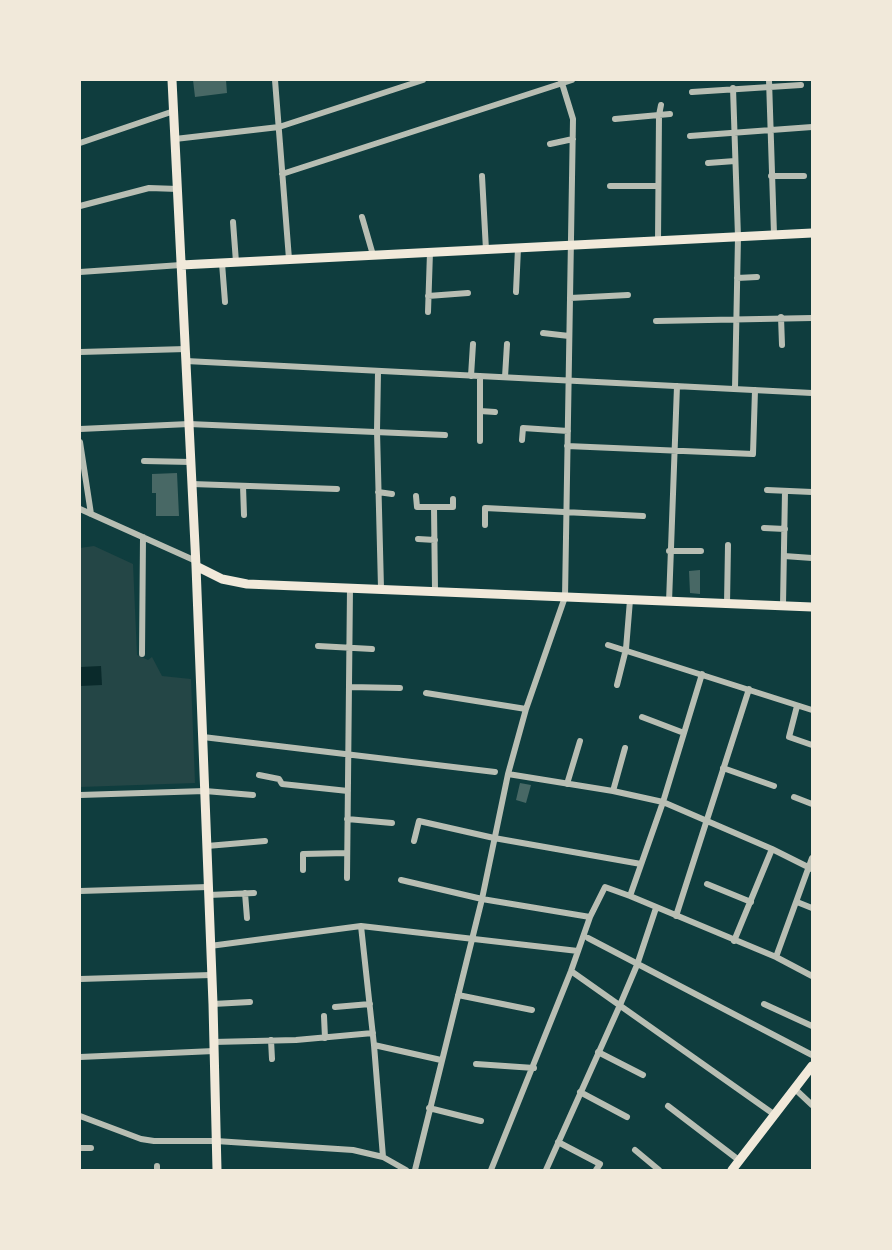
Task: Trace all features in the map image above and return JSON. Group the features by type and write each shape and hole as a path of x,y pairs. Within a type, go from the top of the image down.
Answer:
{"main road":[{"path":"172,80 196,564 217,1170"},
{"path":"182,265 813,233"},
{"path":"196,564 222,579 240,583 813,607"},
{"path":"732,1170 813,1066"}],"street":[{"path":"275,80 289,259"},
{"path":"175,139 279,127 423,80"},
{"path":"282,174 562,81 572,80"},
{"path":"415,1170 482,899 508,774 526,709 565,597 573,119 562,81"},
{"path":"692,92 769,83 801,85"},
{"path":"769,83 774,234"},
{"path":"733,88 738,237 735,389"},
{"path":"658,241 661,105"},
{"path":"80,143 174,111"},
{"path":"615,119 670,114"},
{"path":"690,136 813,127"},
{"path":"550,144 573,139"},
{"path":"708,163 735,161"},
{"path":"482,176 486,249"},
{"path":"771,176 804,176"},
{"path":"610,186 658,186"},
{"path":"80,206 149,188 178,189"},
{"path":"362,217 373,255"},
{"path":"233,222 236,262"},
{"path":"516,292 518,248"},
{"path":"428,312 430,252"},
{"path":"222,263 225,302"},
{"path":"80,272 182,265"},
{"path":"737,278 757,278"},
{"path":"428,296 468,293"},
{"path":"570,298 628,295"},
{"path":"781,317 783,345"},
{"path":"656,321 813,318"},
{"path":"543,333 569,336"},
{"path":"471,376 473,344"},
{"path":"505,377 507,344"},
{"path":"80,352 186,349"},
{"path":"186,361 813,393"},
{"path":"378,372 376,431 381,588"},
{"path":"480,376 480,441"},
{"path":"669,602 669,551 677,386"},
{"path":"567,446 753,454 755,390"},
{"path":"480,411 495,412"},
{"path":"80,429 189,424 445,435"},
{"path":"522,440 522,428 568,430"},
{"path":"80,442 91,514"},
{"path":"144,461 191,462"},
{"path":"192,484 337,489"},
{"path":"243,486 244,514"},
{"path":"767,490 813,492"},
{"path":"783,605 785,491"},
{"path":"378,492 392,494"},
{"path":"416,496 417,507 453,507 453,499"},
{"path":"434,507 435,590"},
{"path":"485,525 485,508 643,516"},
{"path":"80,509 196,564"},
{"path":"764,528 785,529"},
{"path":"142,537 142,654"},
{"path":"417,539 435,540"},
{"path":"727,604 728,545"},
{"path":"669,551 700,551"},
{"path":"784,556 812,558"},
{"path":"347,878 350,588"},
{"path":"617,685 626,649 630,600"},
{"path":"608,645 813,710"},
{"path":"318,646 372,649"},
{"path":"630,896 663,802 702,674"},
{"path":"349,687 400,688"},
{"path":"676,916 749,689"},
{"path":"426,693 526,709"},
{"path":"797,706 789,737 813,745"},
{"path":"642,717 684,733"},
{"path":"203,737 495,772"},
{"path":"567,784 580,741"},
{"path":"613,791 625,748"},
{"path":"723,768 774,786"},
{"path":"508,774 613,791 663,802 706,819 811,868"},
{"path":"259,775 279,779 282,784 348,791"},
{"path":"80,795 205,791 253,795"},
{"path":"794,797 813,804"},
{"path":"347,819 392,823"},
{"path":"414,841 419,821 494,838 641,864"},
{"path":"207,846 265,841"},
{"path":"734,941 772,849"},
{"path":"303,870 303,854 347,853"},
{"path":"776,957 813,858"},
{"path":"401,880 482,899 590,916"},
{"path":"707,884 751,902"},
{"path":"491,1170 534,1068 572,971 590,916 603,889 608,887 630,896 776,957 813,976"},
{"path":"80,891 254,893"},
{"path":"245,893 247,918"},
{"path":"797,902 813,908"},
{"path":"546,1170 637,965 656,908"},
{"path":"210,946 362,926 578,951"},
{"path":"362,926 383,1157"},
{"path":"588,938 813,1055"},
{"path":"572,971 775,1115"},
{"path":"80,979 212,975"},
{"path":"458,995 532,1010"},
{"path":"213,1004 249,1002"},
{"path":"335,1007 370,1004"},
{"path":"764,1004 813,1026"},
{"path":"324,1016 325,1038"},
{"path":"80,1057 213,1047 271,1040 373,1034"},
{"path":"271,1040 272,1059"},
{"path":"374,1045 441,1060"},
{"path":"598,1052 643,1075"},
{"path":"476,1064 534,1068"},
{"path":"795,1089 813,1105"},
{"path":"580,1092 627,1117"},
{"path":"668,1106 740,1161"},
{"path":"429,1108 481,1120"},
{"path":"80,1116 154,1141 216,1141 333,1148 383,1157 395,1167 406,1170"},
{"path":"558,1142 600,1164 596,1170"},
{"path":"80,1148 90,1148"},
{"path":"635,1150 658,1170"}],"shaded area":[{"path":"94,546 133,564 137,655 148,660 152,657 162,676 191,679 195,783 80,787 80,548"},
{"path":"101,666 102,685 80,686 80,667"}],"building":[{"path":"193,80 226,80 227,93 195,97"},
{"path":"177,473 179,516 156,516 156,493 152,493 152,474"},
{"path":"700,570 700,594 690,593 689,571"},
{"path":"520,783 531,785 526,803 516,800"}]}
